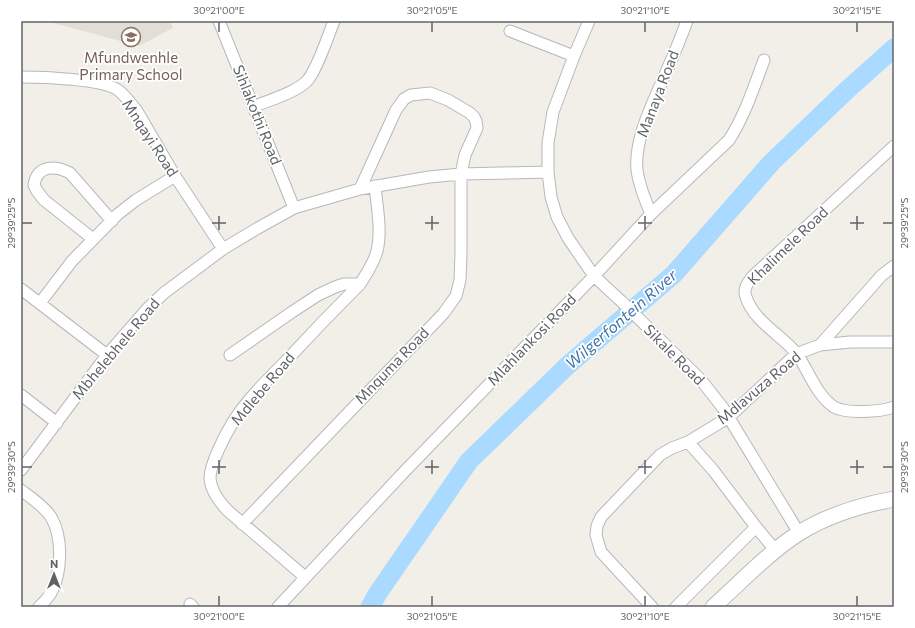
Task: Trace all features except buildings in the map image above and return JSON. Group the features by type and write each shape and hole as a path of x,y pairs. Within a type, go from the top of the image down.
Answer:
{"street":[{"name":"Sihlakothi Road","path":"220,21 294,208"},
{"path":"253,107 289,91 307,80 314,70 334,21"},
{"name":"Sikale Road","path":"589,21 553,112 548,143 548,172 551,197 557,217 568,238 594,276 701,380 729,416 799,533"},
{"name":"Manaya Road","path":"651,214 637,171 637,156 640,139 650,109 687,21"},
{"path":"510,31 574,56"},
{"name":"Mlahlankosi Road","path":"278,607 403,473 594,276 651,214 729,140 749,101 764,60"},
{"name":"Mnqayi Road","path":"21,77 89,82 111,86 119,91 137,111 175,176 223,249"},
{"path":"360,189 396,110 404,99 411,95 430,93 448,100 474,117 477,128 465,155 461,174"},
{"name":"Khalimele Road","path":"894,146 752,277 746,286 746,297 757,315 796,354 825,400 844,411 856,412 894,407"},
{"path":"93,239 44,200 34,185 38,174 46,168 64,169 70,173 112,221"},
{"name":"Mbhelebhele Road","path":"21,470 107,355 147,309 164,293 223,249 294,208 360,189 429,177 461,174 548,172"},
{"name":"Mnquma Road","path":"242,524 443,314 456,296 460,280 461,174"},
{"path":"40,303 72,261 118,214 136,200 175,176"},
{"name":"Mdlebe Road","path":"305,577 226,510 212,489 210,479 212,468 222,444 232,423 244,407 270,377 360,284 373,262 379,240 375,186"},
{"path":"820,345 882,275 894,266"},
{"path":"230,355 318,296 344,284 360,284"},
{"path":"21,289 107,355"},
{"name":"Mdlavuza Road","path":"652,607 601,552 596,536 597,526 601,517 660,455 672,448 688,442 729,416 796,354 820,345 850,342 894,342"},
{"path":"21,395 57,423"},
{"path":"688,442 713,470 776,551"},
{"path":"21,490 38,503 51,517 58,539 59,569 56,581 50,594 39,607"},
{"path":"713,607 776,551 799,533 816,523 848,510 894,499"},
{"path":"676,607 756,527"}],"shaded area":[{"name":"Mfundwenhle Primary School","path":"46,21 170,21 173,28 139,46"}],"waterway":[{"name":"Wilgerfontein River","path":"370,607 378,593 469,461 567,366 674,274 771,163 847,90 894,48"}],"place":[{"name":"Mfundwenhle Primary School","path":"131,37"}]}
